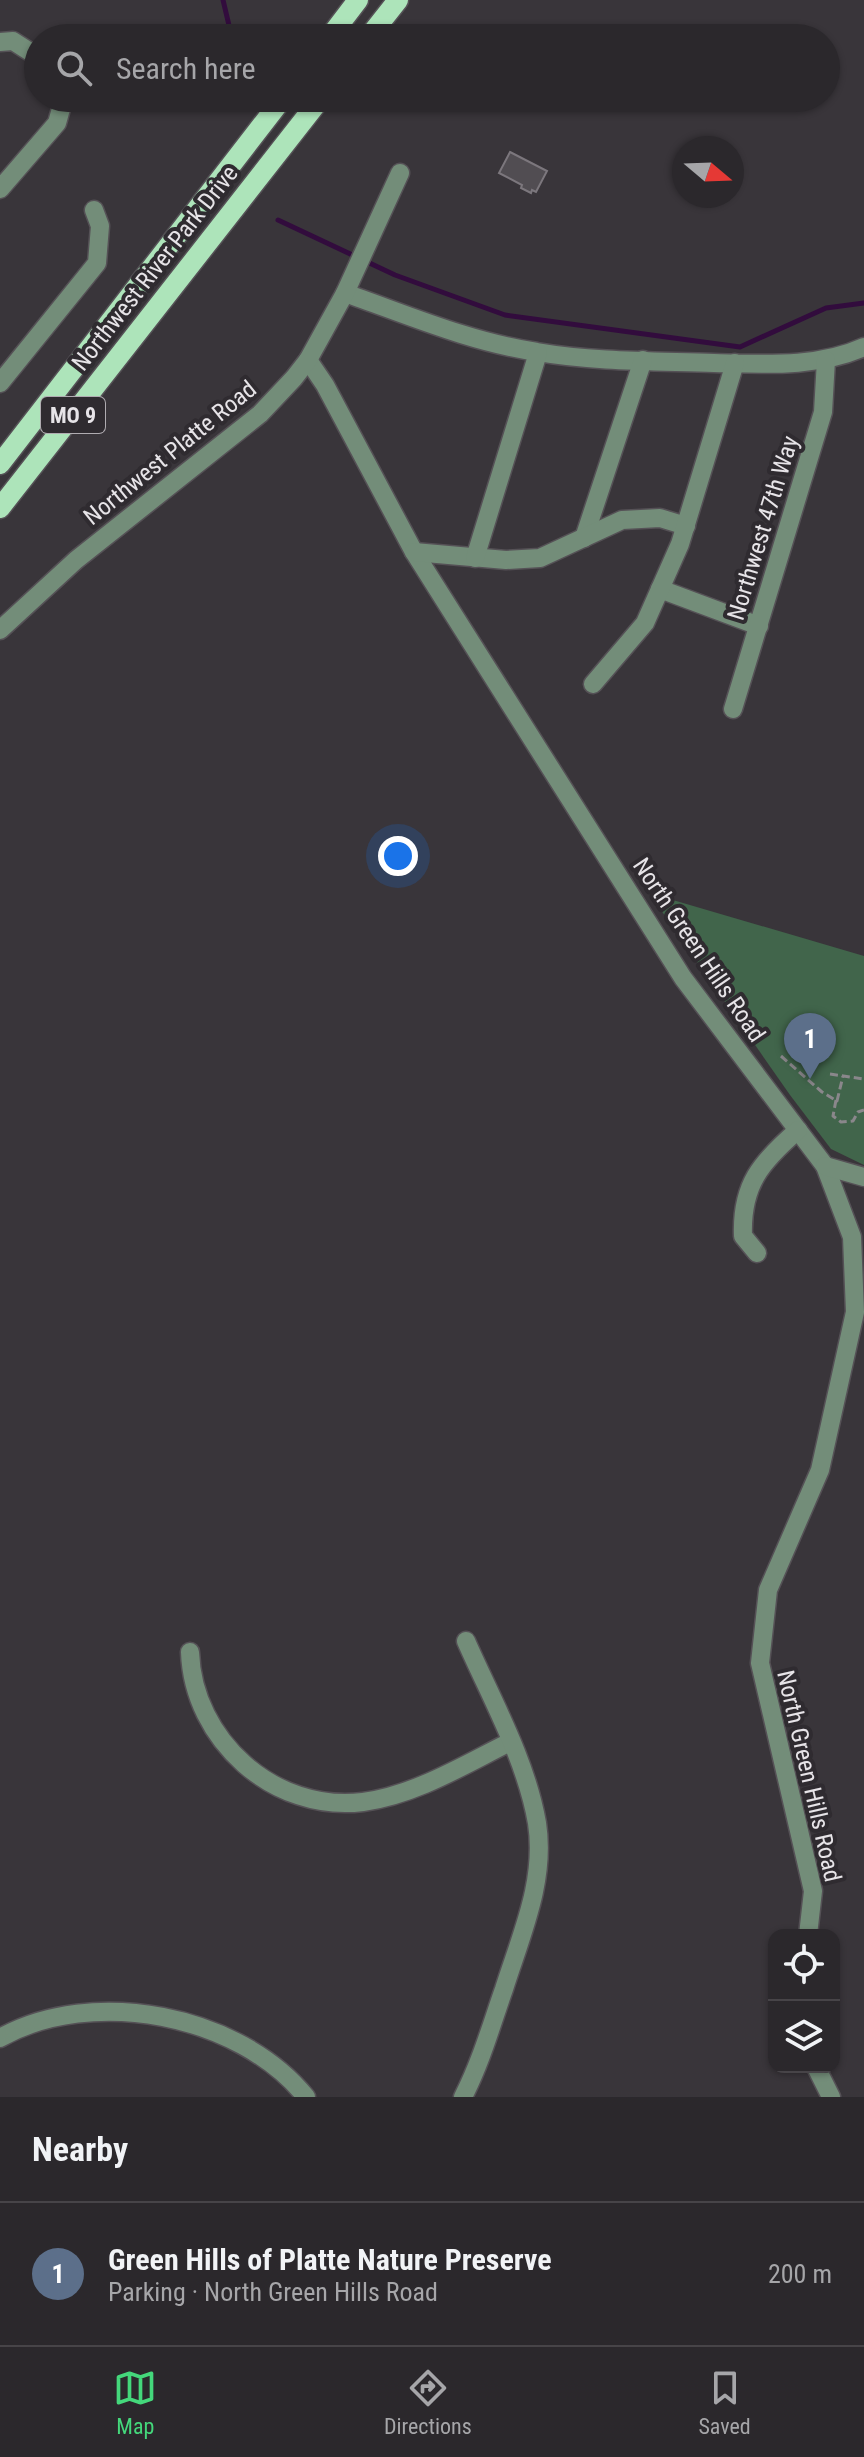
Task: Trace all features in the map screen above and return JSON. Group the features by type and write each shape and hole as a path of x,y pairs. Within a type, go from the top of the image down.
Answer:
{"main road":[{"path":"340,24 358,0"},
{"path":"365,0 392,8 379,24"},
{"name":"Northwest River Park Drive","path":"0,464 272,112"},
{"name":"Northwest River Park Drive","path":"0,508 310,112"}],"street":[{"path":"0,42 13,41 24,48"},
{"path":"0,189 57,123 60,112"},
{"name":"Northwest Platte Road","path":"0,630 76,560 260,414 294,378 308,360 348,285 400,173"},
{"path":"0,383 97,263 100,226 94,210"},
{"path":"348,285 438,327 538,353 735,363 826,360 862,352"},
{"path":"475,558 538,353"},
{"name":"North Green Hills Road","path":"308,360 325,385 414,552 683,978 825,1166 852,1237 855,1312 820,1470 768,1590 760,1663 813,1891 809,1929"},
{"path":"584,538 643,360"},
{"name":"Northwest 47th Way","path":"733,709 823,412 826,360"},
{"path":"593,684 645,623 686,526 735,363"},
{"path":"414,552 506,560 540,558 622,520 660,518 686,526"},
{"path":"660,589 759,626"},
{"path":"757,1253 743,1236 745,1200 759,1167 798,1130"},
{"path":"825,1166 864,1177"},
{"path":"463,2097 484,2051 534,1896 539,1865 534,1813 528,1788 466,1641"},
{"path":"190,1652 190,1670 202,1709 224,1743 243,1766 289,1793 319,1800 360,1802 389,1796 429,1781 510,1742"},
{"path":"0,2038 24,2024 79,2011 135,2013 176,2019 242,2045 293,2081 306,2097"},
{"path":"819,2073 831,2097"}],"path":[{"path":"781,1056 822,1092 836,1100"},
{"path":"830,1074 864,1079"},
{"path":"843,1076 833,1116 841,1122 853,1121 858,1112 864,1110"}],"green space":[{"path":"649,893 864,956 864,1165 831,1149"}],"building":[{"path":"510,152 547,171 536,192 521,188 522,185 499,173"}],"waterway":[{"path":"223,0 229,24"},
{"path":"278,220 395,275 505,315 740,347 826,308 864,303"}],"place":[{"name":"Green Hills of Platte Nature Preserve","path":"810,1079"}]}
